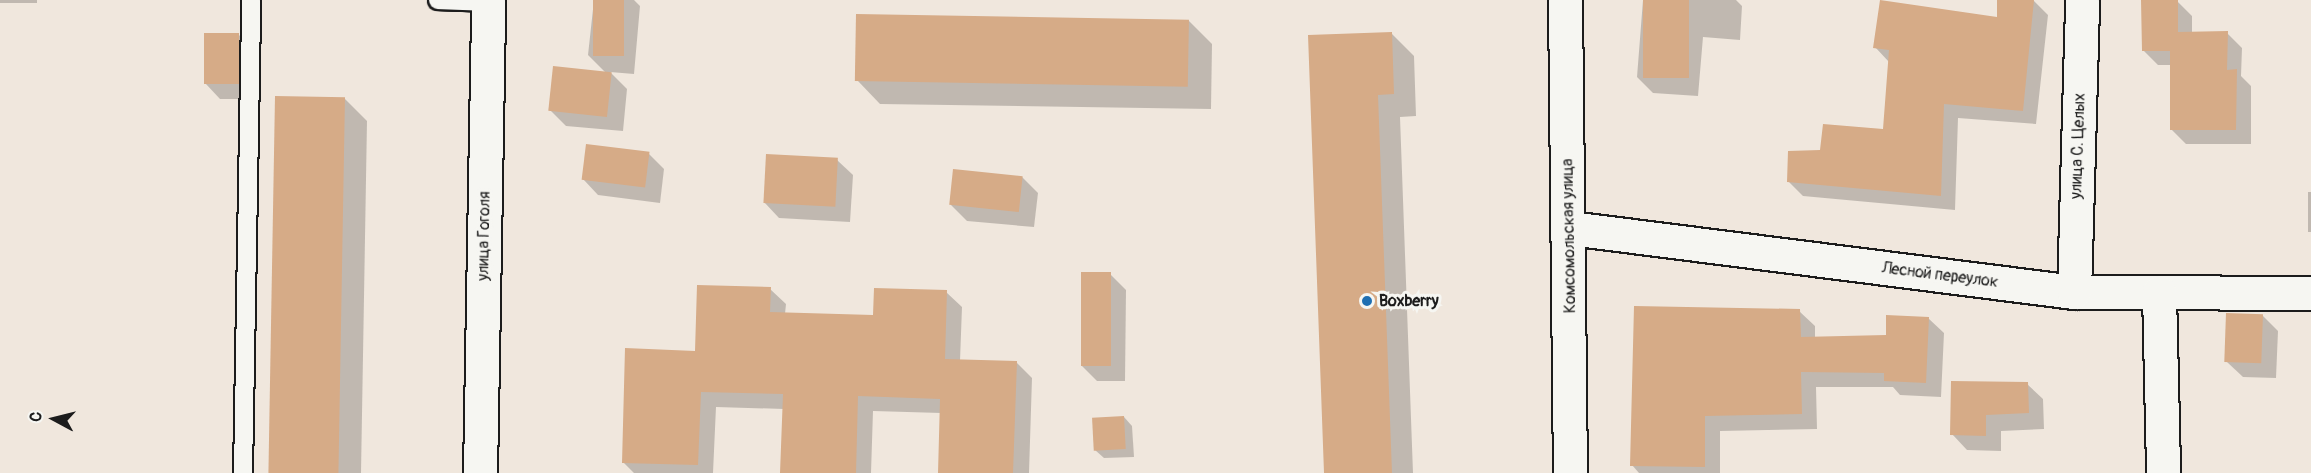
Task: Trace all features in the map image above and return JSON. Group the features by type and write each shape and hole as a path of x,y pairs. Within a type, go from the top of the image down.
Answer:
{"street":[{"name":"Комсомольская улица","path":"1565,0 1570,228 1570,473"},
{"name":"улица С. Целых","path":"2074,292 2082,0"},
{"name":"улица Гоголя","path":"480,473 488,1"},
{"name":"Лесной переулок","path":"1570,228 2074,292 2311,293"},
{"path":"2159,292 2163,473"}],"lane":[{"path":"243,473 251,0"},
{"path":"438,0 488,1"}],"building":[{"path":"593,0 624,0 624,56 593,56"},
{"path":"1643,0 1689,0 1689,78 1643,78"},
{"path":"1880,0 1997,17 1997,0 2034,0 2023,111 1944,104 1941,196 1787,182 1788,151 1820,150 1823,124 1883,129 1889,50 1873,48"},
{"path":"2141,0 2178,0 2178,32 2228,31 2227,70 2237,69 2236,130 2170,130 2170,51 2142,51"},
{"path":"856,14 1189,20 1188,87 855,81"},
{"path":"1392,32 1394,94 1378,95 1392,473 1324,473 1308,35"},
{"path":"204,33 239,33 239,84 204,84"},
{"path":"553,66 612,72 607,117 548,111"},
{"path":"275,96 345,97 338,473 268,473"},
{"path":"586,144 650,152 645,188 582,180"},
{"path":"766,154 838,158 835,207 763,203"},
{"path":"953,169 1023,176 1019,212 949,205"},
{"path":"1081,272 1111,272 1111,366 1081,366"},
{"path":"697,285 771,287 770,312 873,315 874,288 947,290 945,359 1017,361 1013,473 938,473 940,399 858,396 856,473 780,473 783,394 701,392 698,465 622,463 625,348 695,351"},
{"path":"1634,306 1800,309 1801,337 1886,335 1886,315 1929,317 1926,383 1884,381 1884,373 1801,372 1802,414 1705,416 1705,467 1630,466"},
{"path":"2226,313 2263,314 2261,363 2224,362"},
{"path":"1951,381 2028,382 2029,413 1986,415 1986,436 1950,435"},
{"path":"1124,416 1126,449 1094,451 1092,418"}],"place":[{"name":"Boxberry","path":"1367,301"}]}
